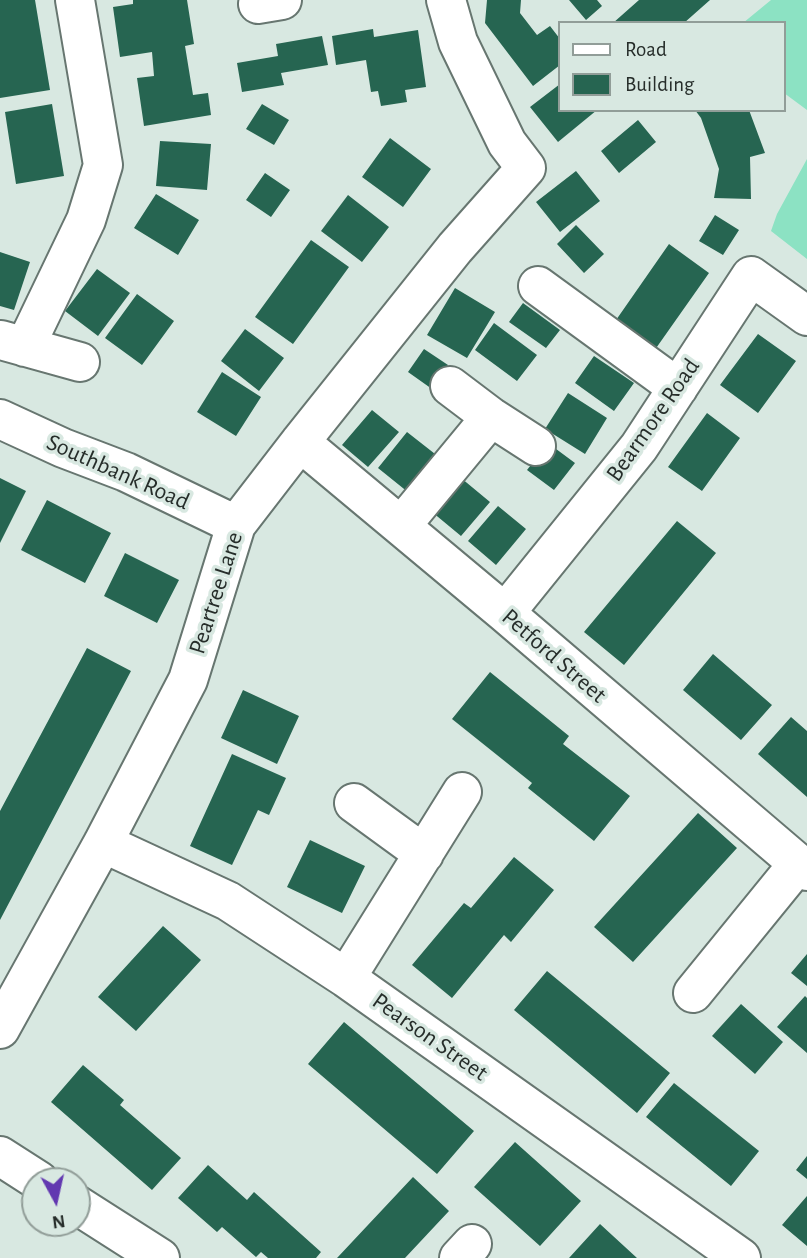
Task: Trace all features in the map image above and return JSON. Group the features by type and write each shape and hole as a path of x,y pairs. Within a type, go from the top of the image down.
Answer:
{"street":[{"path":"75,0 103,165 86,220 13,343 80,362"},
{"name":"Peartree Lane","path":"0,1029 103,844 188,680 236,526 455,248 526,168 507,144 458,42 446,0"},
{"name":"Bearmore Road","path":"505,613 639,447 751,276 807,316"},
{"path":"538,286 678,388"},
{"path":"450,386 536,446"},
{"path":"401,526 491,417"},
{"name":"Southbank Road","path":"0,419 63,448 126,472 236,526"},
{"name":"Petford Street","path":"300,442 802,867"},
{"path":"346,978 462,792"},
{"path":"354,803 424,854"},
{"name":"Pearson Street","path":"103,844 228,901 346,978 741,1258"},
{"path":"692,993 802,867"},
{"path":"0,1156 21,1169"},
{"path":"91,1214 160,1258"}],"green space":[{"path":"771,0 807,0 807,110 786,94 786,21 745,21"},
{"path":"807,159 807,259 771,231 777,214"}],"building":[{"path":"0,0 35,0 50,90 0,98"},
{"path":"133,0 187,0 194,44 185,46 193,95 208,93 211,115 144,126 137,78 154,76 152,52 120,57 113,7 133,4"},
{"path":"487,0 521,0 520,13 537,35 550,26 558,36 558,67 533,86 485,23"},
{"path":"569,0 597,0 602,6 586,20"},
{"path":"639,0 710,0 686,21 615,21"},
{"path":"373,29 374,37 418,30 426,87 405,90 407,102 381,106 378,91 371,92 366,60 336,65 332,36"},
{"path":"322,36 328,65 281,73 284,85 242,92 237,63 278,56 276,44"},
{"path":"558,86 558,112 595,112 558,142 530,107"},
{"path":"52,104 64,176 16,184 5,112"},
{"path":"262,104 289,120 274,145 246,129"},
{"path":"696,112 750,112 765,153 750,157 751,199 714,198 719,169"},
{"path":"638,120 656,142 619,173 601,151"},
{"path":"390,138 431,169 403,207 362,177"},
{"path":"160,141 211,144 207,190 156,186"},
{"path":"576,171 600,201 560,232 536,202"},
{"path":"265,173 290,190 271,217 246,200"},
{"path":"156,194 199,220 178,255 134,228"},
{"path":"348,195 389,227 362,262 321,231"},
{"path":"715,215 739,230 723,255 699,241"},
{"path":"576,225 604,254 584,273 557,244"},
{"path":"311,240 349,267 293,344 255,317"},
{"path":"669,244 709,273 647,361 607,333"},
{"path":"0,252 30,262 14,310 0,306"},
{"path":"97,269 130,293 98,336 65,311"},
{"path":"455,288 495,312 467,358 427,335"},
{"path":"137,294 174,321 142,365 105,338"},
{"path":"523,303 560,330 546,348 509,322"},
{"path":"494,323 537,355 517,381 475,350"},
{"path":"245,329 284,358 259,391 221,361"},
{"path":"758,334 796,361 758,413 720,385"},
{"path":"424,349 448,365 432,389 408,372"},
{"path":"594,356 634,383 614,411 575,383"},
{"path":"222,372 261,397 236,436 197,412"},
{"path":"568,393 607,418 585,454 545,429"},
{"path":"372,410 399,432 368,467 342,445"},
{"path":"707,413 740,438 702,491 668,467"},
{"path":"407,432 444,461 414,497 378,468"},
{"path":"548,443 575,463 554,490 527,470"},
{"path":"455,473 490,502 461,536 426,507"},
{"path":"0,478 26,491 0,543"},
{"path":"47,500 111,533 85,583 21,550"},
{"path":"498,506 526,529 496,565 468,541"},
{"path":"677,521 716,553 624,665 584,632"},
{"path":"125,553 179,580 157,623 104,596"},
{"path":"87,648 131,671 0,920 0,811"},
{"path":"713,654 772,705 741,740 683,690"},
{"path":"490,672 569,736 563,744 630,796 594,841 528,788 532,783 452,719"},
{"path":"243,690 299,716 277,764 221,738"},
{"path":"791,717 807,731 807,797 758,754"},
{"path":"232,754 286,778 269,815 258,810 232,865 190,846"},
{"path":"698,813 737,848 633,962 594,927"},
{"path":"310,840 365,866 342,913 287,887"},
{"path":"514,857 554,890 511,942 504,935 452,998 412,965 464,903 471,908"},
{"path":"163,926 201,960 136,1031 98,997"},
{"path":"807,954 807,986 791,973"},
{"path":"547,971 670,1073 637,1113 514,1010"},
{"path":"805,996 807,998 807,1053 777,1027"},
{"path":"741,1004 783,1042 755,1074 712,1036"},
{"path":"344,1022 474,1131 437,1174 308,1064"},
{"path":"83,1065 124,1100 120,1105 181,1158 152,1190 51,1102"},
{"path":"674,1083 759,1151 731,1186 646,1117"},
{"path":"515,1142 581,1201 540,1246 474,1187"},
{"path":"807,1156 807,1179 796,1170"},
{"path":"208,1165 247,1200 254,1192 321,1252 316,1258 268,1258 261,1252 256,1257 222,1227 217,1232 178,1198"},
{"path":"413,1177 449,1211 405,1258 337,1258"},
{"path":"807,1196 807,1246 782,1225"},
{"path":"600,1224 637,1258 569,1258"}]}
